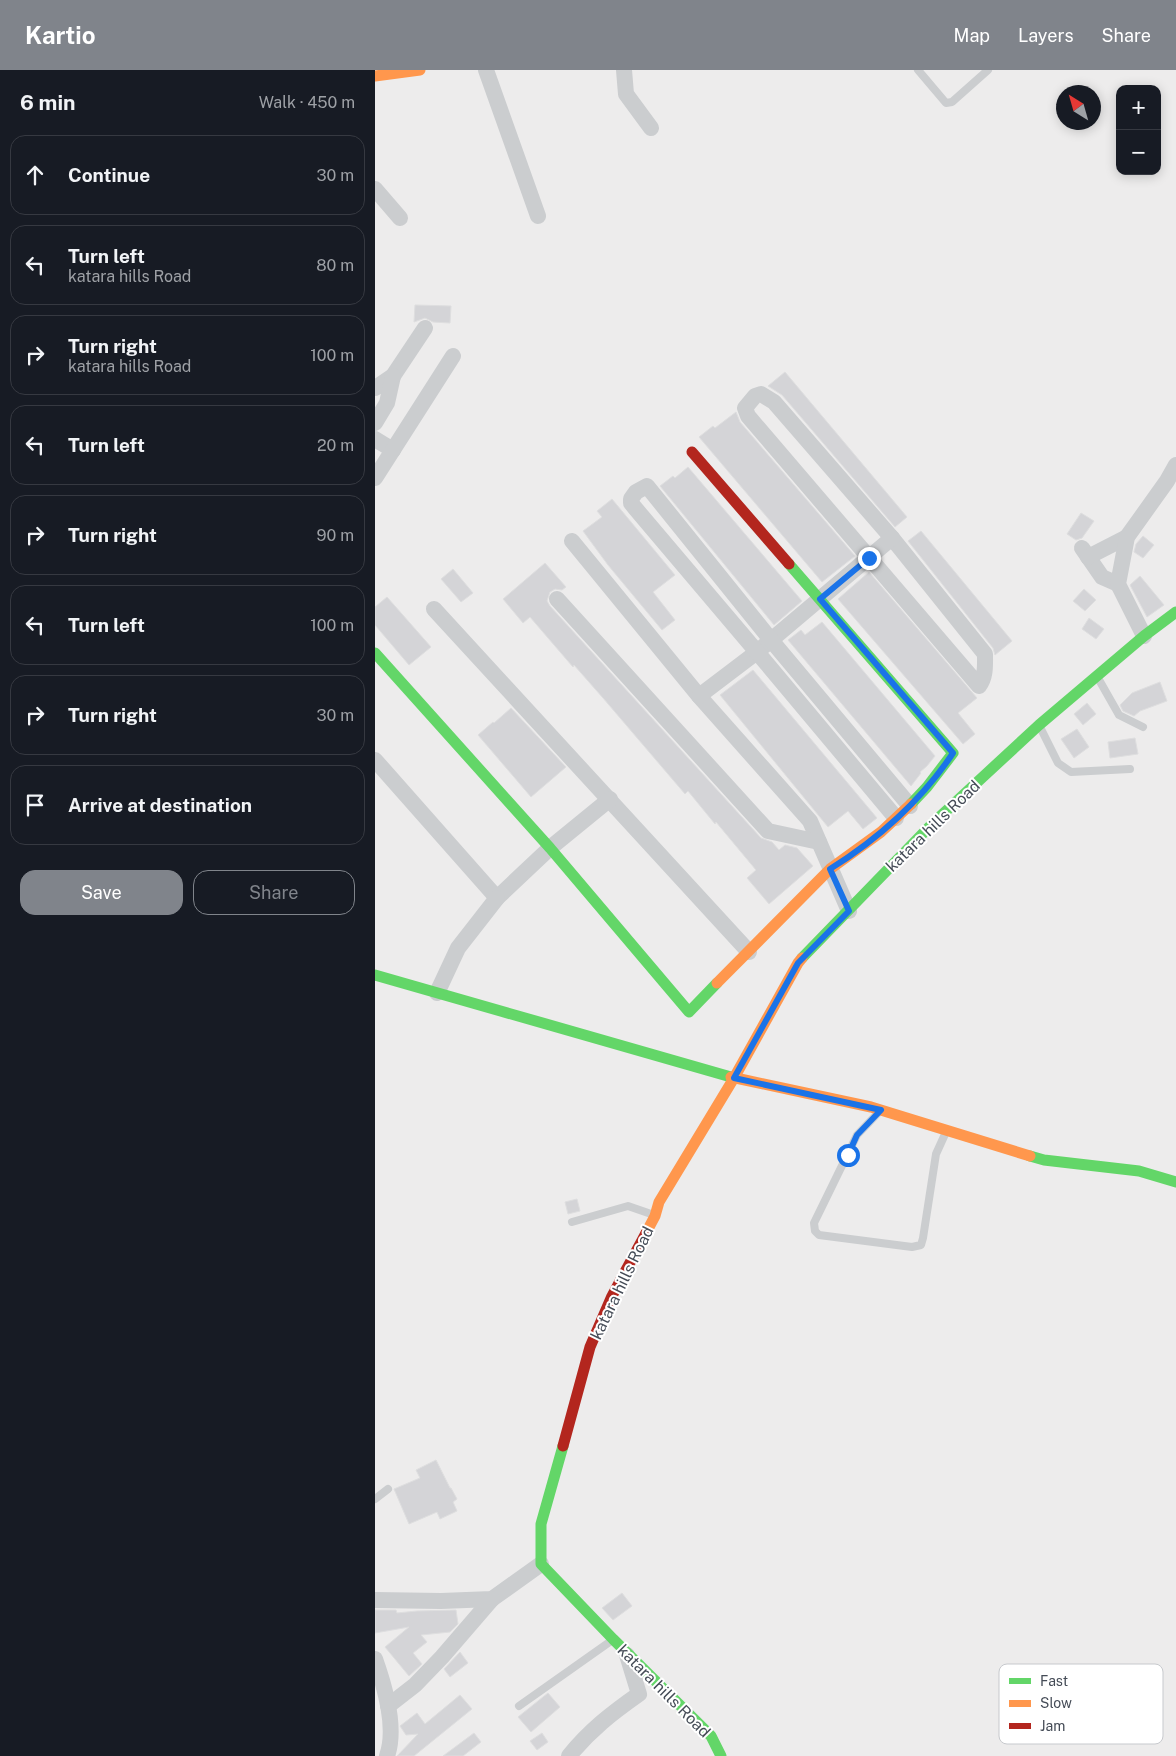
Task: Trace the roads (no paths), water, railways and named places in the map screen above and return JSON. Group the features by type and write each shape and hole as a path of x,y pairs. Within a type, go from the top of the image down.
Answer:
{"street":[{"path":"375,76 420,70"},
{"path":"486,70 537,216"},
{"path":"624,70 626,94 651,128"},
{"path":"375,189 400,218"},
{"path":"375,423 387,403 393,376 425,328"},
{"path":"375,478 453,356"},
{"path":"375,388 393,376"},
{"path":"761,394 774,402 892,538 985,654 985,674 979,686 869,558 749,416 745,408 755,396 761,394"},
{"path":"375,439 393,450"},
{"path":"375,653 550,848 689,1012 830,869 856,853 910,806 941,771 953,753 692,452"},
{"path":"1144,636 1118,584 1127,537 1167,481 1176,465"},
{"path":"896,818 631,503 631,499 637,492 647,486 771,640 910,806"},
{"path":"1118,584 1101,577 1085,553 1127,537"},
{"path":"699,696 757,652 892,538"},
{"path":"572,541 699,696 810,821 849,911"},
{"path":"557,599 768,831 819,842"},
{"path":"434,609 749,952"},
{"name":"katara hills Road","path":"721,1756 711,1736 613,1639 541,1564 541,1524 590,1347 612,1296 655,1216 659,1202 734,1078 798,963 932,824 1039,725 1144,636 1176,612"},
{"path":"375,760 497,898"},
{"path":"437,993 458,948 497,898 550,848 610,799"},
{"path":"375,975 734,1078 881,1110 1044,1160 1139,1171 1176,1182"},
{"path":"382,1701 422,1678 492,1599 541,1564"},
{"path":"375,1600 441,1601 492,1599"},
{"path":"569,1756 581,1741 605,1718 639,1694 626,1652"},
{"path":"375,1659 382,1701 391,1722 391,1745 387,1756"}],"lane":[{"path":"919,70 947,103 952,102 988,70"},
{"path":"1097,676 1119,715 1143,727"},
{"path":"1039,725 1058,763 1071,772 1130,770"},
{"path":"881,1110 857,1135 813,1223 815,1231 819,1235 912,1247 921,1245 936,1154 947,1130"},
{"path":"572,1222 628,1206 655,1216"},
{"path":"375,1499 389,1489"},
{"path":"519,1706 613,1639"}]}
